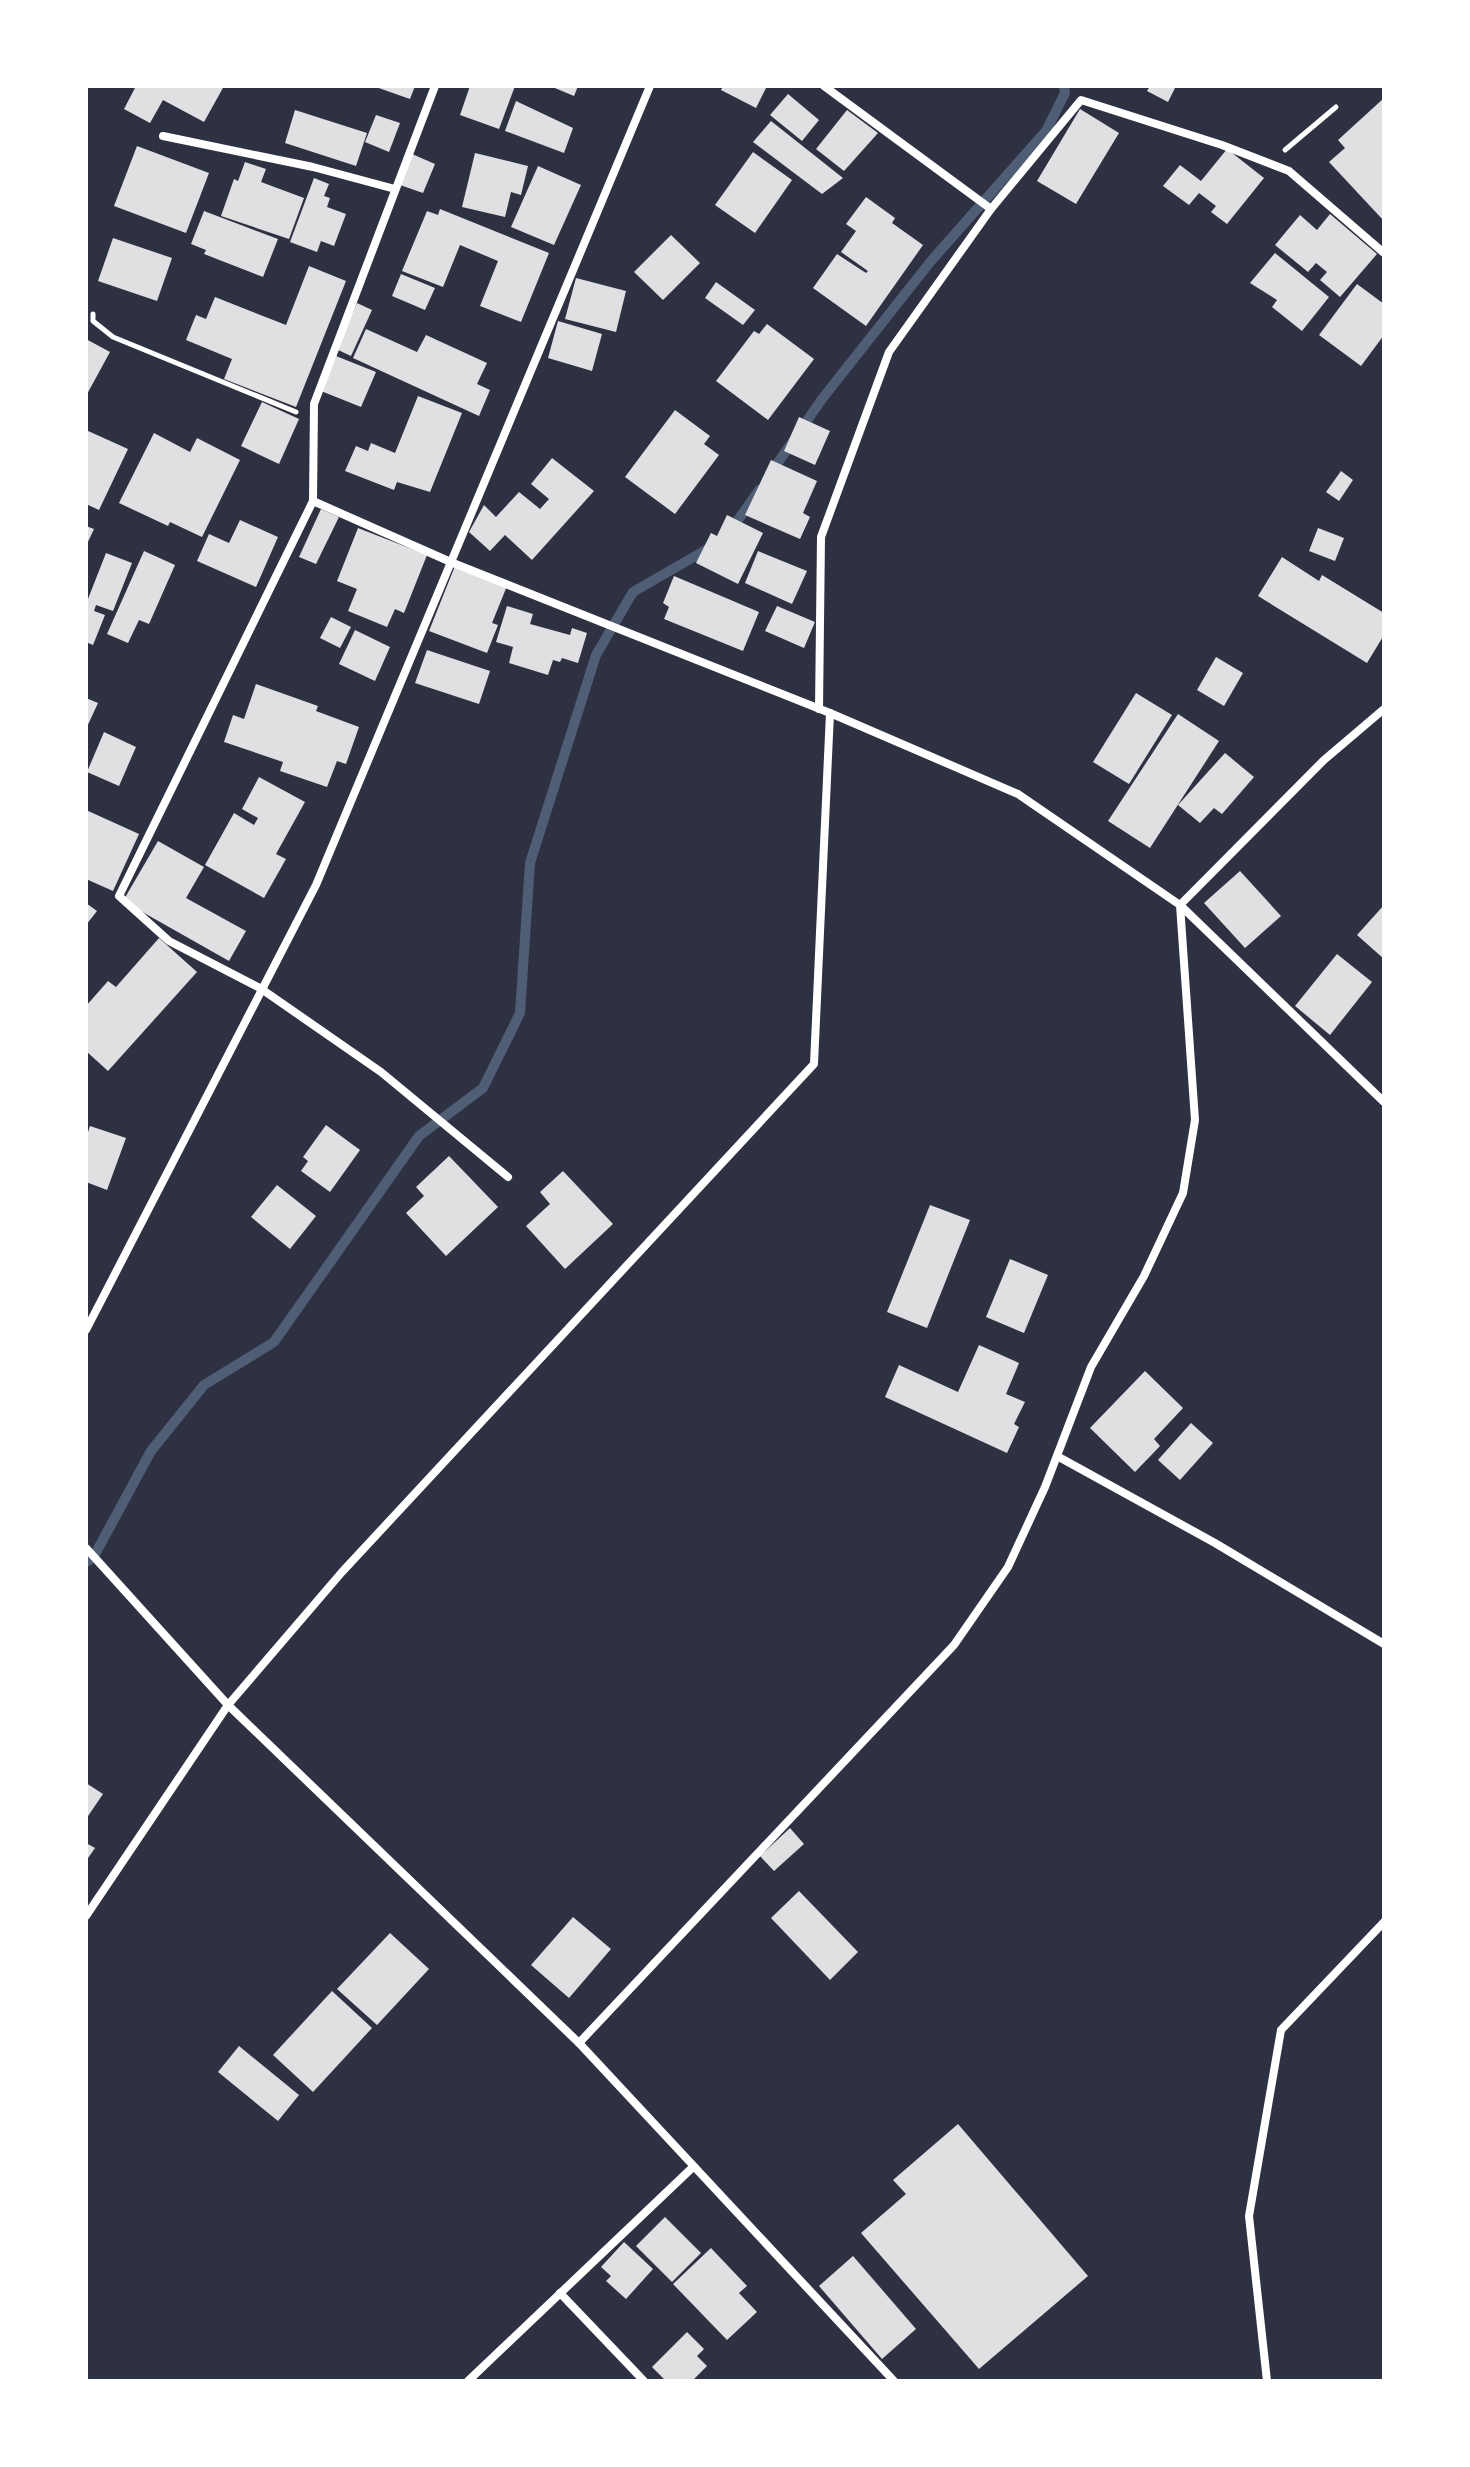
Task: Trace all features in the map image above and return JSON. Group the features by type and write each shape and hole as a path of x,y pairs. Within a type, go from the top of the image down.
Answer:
{"street":[{"path":"435,86 314,404 313,501 119,896 169,941 260,988 381,1072 508,1177"},
{"path":"86,1330 260,988 316,885 650,86"},
{"path":"824,86 991,209"},
{"path":"819,709 821,537 889,352 991,209 1081,100 1222,145 1289,171 1384,253"},
{"path":"163,136 313,167 395,189"},
{"path":"313,501 453,563 830,713 1018,794 1180,905 1384,1102"},
{"path":"579,2043 954,1645 1008,1567 1057,1456 1091,1367 1144,1276 1183,1193 1195,1120 1180,905 1324,760 1384,709"},
{"path":"86,1916 228,1705 342,1572 814,1064 830,713"},
{"path":"1057,1456 1215,1543 1384,1644"},
{"path":"86,1548 228,1705 579,2043 894,2381"},
{"path":"1267,2381 1249,2216 1281,2030 1384,1922"},
{"path":"468,2381 693,2167"},
{"path":"560,2293 644,2381"}],"path":[{"path":"1273,165 1336,107"},
{"path":"93,314 93,321 113,337 315,419"}],"building":[{"path":"136,86 224,86 204,122 163,100 150,123 124,109"},
{"path":"373,86 415,86 410,99"},
{"path":"470,86 515,86 499,129 460,115"},
{"path":"550,86 578,86 574,96"},
{"path":"723,86 767,86 756,108 721,90"},
{"path":"1150,86 1176,86 1168,102 1147,91"},
{"path":"788,94 819,120 802,141 770,115"},
{"path":"1384,98 1384,221 1329,162 1345,148 1338,140"},
{"path":"516,101 573,128 564,153 505,131"},
{"path":"1080,109 1119,133 1076,204 1037,181"},
{"path":"295,110 367,133 356,166 285,143"},
{"path":"847,110 878,133 844,171 816,149"},
{"path":"376,115 400,123 389,152 365,142"},
{"path":"771,121 843,178 822,194 753,142"},
{"path":"137,146 209,173 186,233 114,206"},
{"path":"1227,149 1264,178 1227,224 1211,212 1216,206 1199,193 1189,205 1163,186 1180,165 1201,181"},
{"path":"753,152 792,180 755,233 715,205"},
{"path":"475,153 528,166 521,195 511,192 505,217 462,207"},
{"path":"412,154 435,164 423,193 400,185"},
{"path":"245,162 266,169 261,182 304,198 289,239 221,216 234,179 238,181"},
{"path":"538,166 581,185 554,245 511,227"},
{"path":"314,178 329,184 324,196 330,198 327,207 346,214 334,246 321,241 317,252 290,242"},
{"path":"866,197 895,218 892,223 923,245 866,326 813,288 837,254 866,273 868,271 841,252 856,231 846,224"},
{"path":"440,209 549,253 521,322 480,306 498,261 460,245 443,287 402,271 427,211 438,215"},
{"path":"204,211 278,239 263,277 204,254 206,250 191,244"},
{"path":"1330,214 1377,254 1340,297 1320,280 1327,272 1316,263 1308,272 1275,245 1300,215 1317,230"},
{"path":"671,235 700,263 663,300 634,272"},
{"path":"113,238 172,258 157,301 98,281"},
{"path":"1275,253 1329,297 1302,331 1272,307 1277,300 1250,283"},
{"path":"309,266 346,281 296,407 224,379 232,359 186,340 196,315 206,319 215,297 286,325"},
{"path":"401,274 435,288 425,310 392,296"},
{"path":"576,278 626,291 616,332 565,319"},
{"path":"716,282 755,310 743,325 705,298"},
{"path":"1357,284 1384,304 1384,335 1361,366 1319,335"},
{"path":"357,303 372,310 351,356 336,349"},
{"path":"558,321 602,334 592,371 548,358"},
{"path":"767,324 814,359 768,420 716,381 754,331 759,334"},
{"path":"366,329 417,352 426,335 487,363 477,384 490,390 479,416 353,358"},
{"path":"86,339 110,352 86,396"},
{"path":"336,356 376,372 361,407 321,391"},
{"path":"418,396 462,413 430,492 397,482 394,490 345,471 356,446 368,451 371,443 395,453"},
{"path":"262,402 299,419 279,464 241,446"},
{"path":"675,410 710,436 704,444 719,455 675,514 625,477"},
{"path":"799,417 830,431 815,465 784,451"},
{"path":"86,430 128,449 99,510 86,504"},
{"path":"154,433 190,452 197,438 240,460 202,537 170,522 168,526 119,503"},
{"path":"552,458 594,491 532,560 505,535 490,551 469,532 484,505 496,517 519,492 540,509 549,499 531,484"},
{"path":"771,460 817,481 803,513 810,517 800,539 745,515"},
{"path":"1341,471 1353,480 1339,501 1326,492"},
{"path":"321,509 339,517 316,564 299,557"},
{"path":"727,515 763,533 738,584 696,563 711,533 717,536"},
{"path":"240,520 278,537 256,587 197,561 209,534 229,543"},
{"path":"86,526 94,529 86,546"},
{"path":"358,528 427,555 404,613 395,609 387,627 348,611 357,589 337,581"},
{"path":"1318,528 1344,538 1335,561 1309,551"},
{"path":"144,551 175,565 149,624 139,620 128,643 107,634"},
{"path":"758,551 807,571 792,604 745,583"},
{"path":"106,553 132,563 113,611 96,605 94,611 105,615 93,645 86,642 86,604"},
{"path":"1282,557 1319,581 1322,575 1384,613 1384,635 1367,663 1258,596"},
{"path":"455,566 507,586 492,623 498,625 487,653 429,631"},
{"path":"674,576 759,612 743,651 664,619 669,607 663,603"},
{"path":"507,606 533,614 530,624 570,635 572,628 587,633 578,663 562,658 560,662 553,660 548,675 509,663 513,647 496,642"},
{"path":"777,606 815,622 804,648 765,631"},
{"path":"331,617 351,627 340,648 320,638"},
{"path":"355,630 390,647 375,681 339,664"},
{"path":"427,650 490,671 479,704 415,683"},
{"path":"1216,657 1243,673 1224,706 1197,690"},
{"path":"256,684 318,706 316,711 359,727 346,764 337,761 327,787 280,771 283,762 224,742 233,715 244,719"},
{"path":"1136,693 1172,715 1129,784 1093,762"},
{"path":"86,698 98,703 86,729"},
{"path":"1178,714 1219,741 1150,848 1108,821"},
{"path":"104,732 136,747 119,786 87,772"},
{"path":"1225,753 1254,777 1222,814 1214,808 1200,823 1178,805"},
{"path":"259,777 305,802 276,854 286,859 264,898 205,865 234,813 254,825 258,818 242,809"},
{"path":"86,810 139,834 113,891 86,879"},
{"path":"158,841 204,867 186,898 246,931 229,961 123,901"},
{"path":"1240,871 1281,916 1245,948 1204,903"},
{"path":"86,903 97,911 86,925"},
{"path":"1384,905 1384,959 1357,935"},
{"path":"159,938 197,972 108,1071 86,1051 86,1006 108,981 116,987"},
{"path":"1337,954 1372,982 1330,1035 1295,1006"},
{"path":"326,1125 360,1150 330,1192 301,1171 308,1161 303,1157"},
{"path":"90,1126 126,1138 107,1190 86,1182 86,1138"},
{"path":"449,1156 498,1207 446,1256 406,1213 424,1196 416,1187"},
{"path":"563,1171 613,1224 565,1269 526,1226 550,1204 540,1192"},
{"path":"277,1185 316,1216 290,1249 251,1217"},
{"path":"930,1205 970,1220 927,1328 887,1312"},
{"path":"1010,1259 1048,1275 1024,1333 986,1317"},
{"path":"979,1345 1019,1363 1006,1394 1025,1402 1014,1424 1019,1427 1007,1453 885,1397 899,1365 958,1392"},
{"path":"1145,1371 1183,1408 1154,1439 1160,1446 1135,1472 1090,1428"},
{"path":"1191,1423 1213,1443 1180,1480 1158,1460"},
{"path":"86,1783 103,1794 86,1819"},
{"path":"790,1828 804,1844 774,1871 760,1856"},
{"path":"86,1843 95,1848 86,1861"},
{"path":"799,1891 858,1952 830,1980 771,1918"},
{"path":"573,1917 611,1949 569,1998 531,1965"},
{"path":"390,1933 429,1969 377,2025 337,1989"},
{"path":"332,1991 372,2028 313,2092 273,2055"},
{"path":"239,2046 299,2095 278,2121 218,2072"},
{"path":"958,2124 1088,2276 979,2369 861,2233 906,2194 893,2180"},
{"path":"665,2217 701,2253 672,2282 636,2246"},
{"path":"624,2242 653,2269 626,2299 606,2281 611,2276 601,2267"},
{"path":"711,2248 747,2286 739,2293 757,2312 727,2340 673,2284"},
{"path":"853,2256 916,2329 882,2359 819,2286"},
{"path":"687,2332 704,2349 697,2356 707,2366 692,2381 666,2381 652,2367"}],"waterway":[{"path":"770,474 822,399 931,261 1046,131 1065,93 1064,86"},
{"path":"731,530 759,490"},
{"path":"86,1562 93,1558 151,1451 204,1385 274,1342 419,1136 483,1088 520,1013 530,863 596,655 633,592 711,547"}]}
